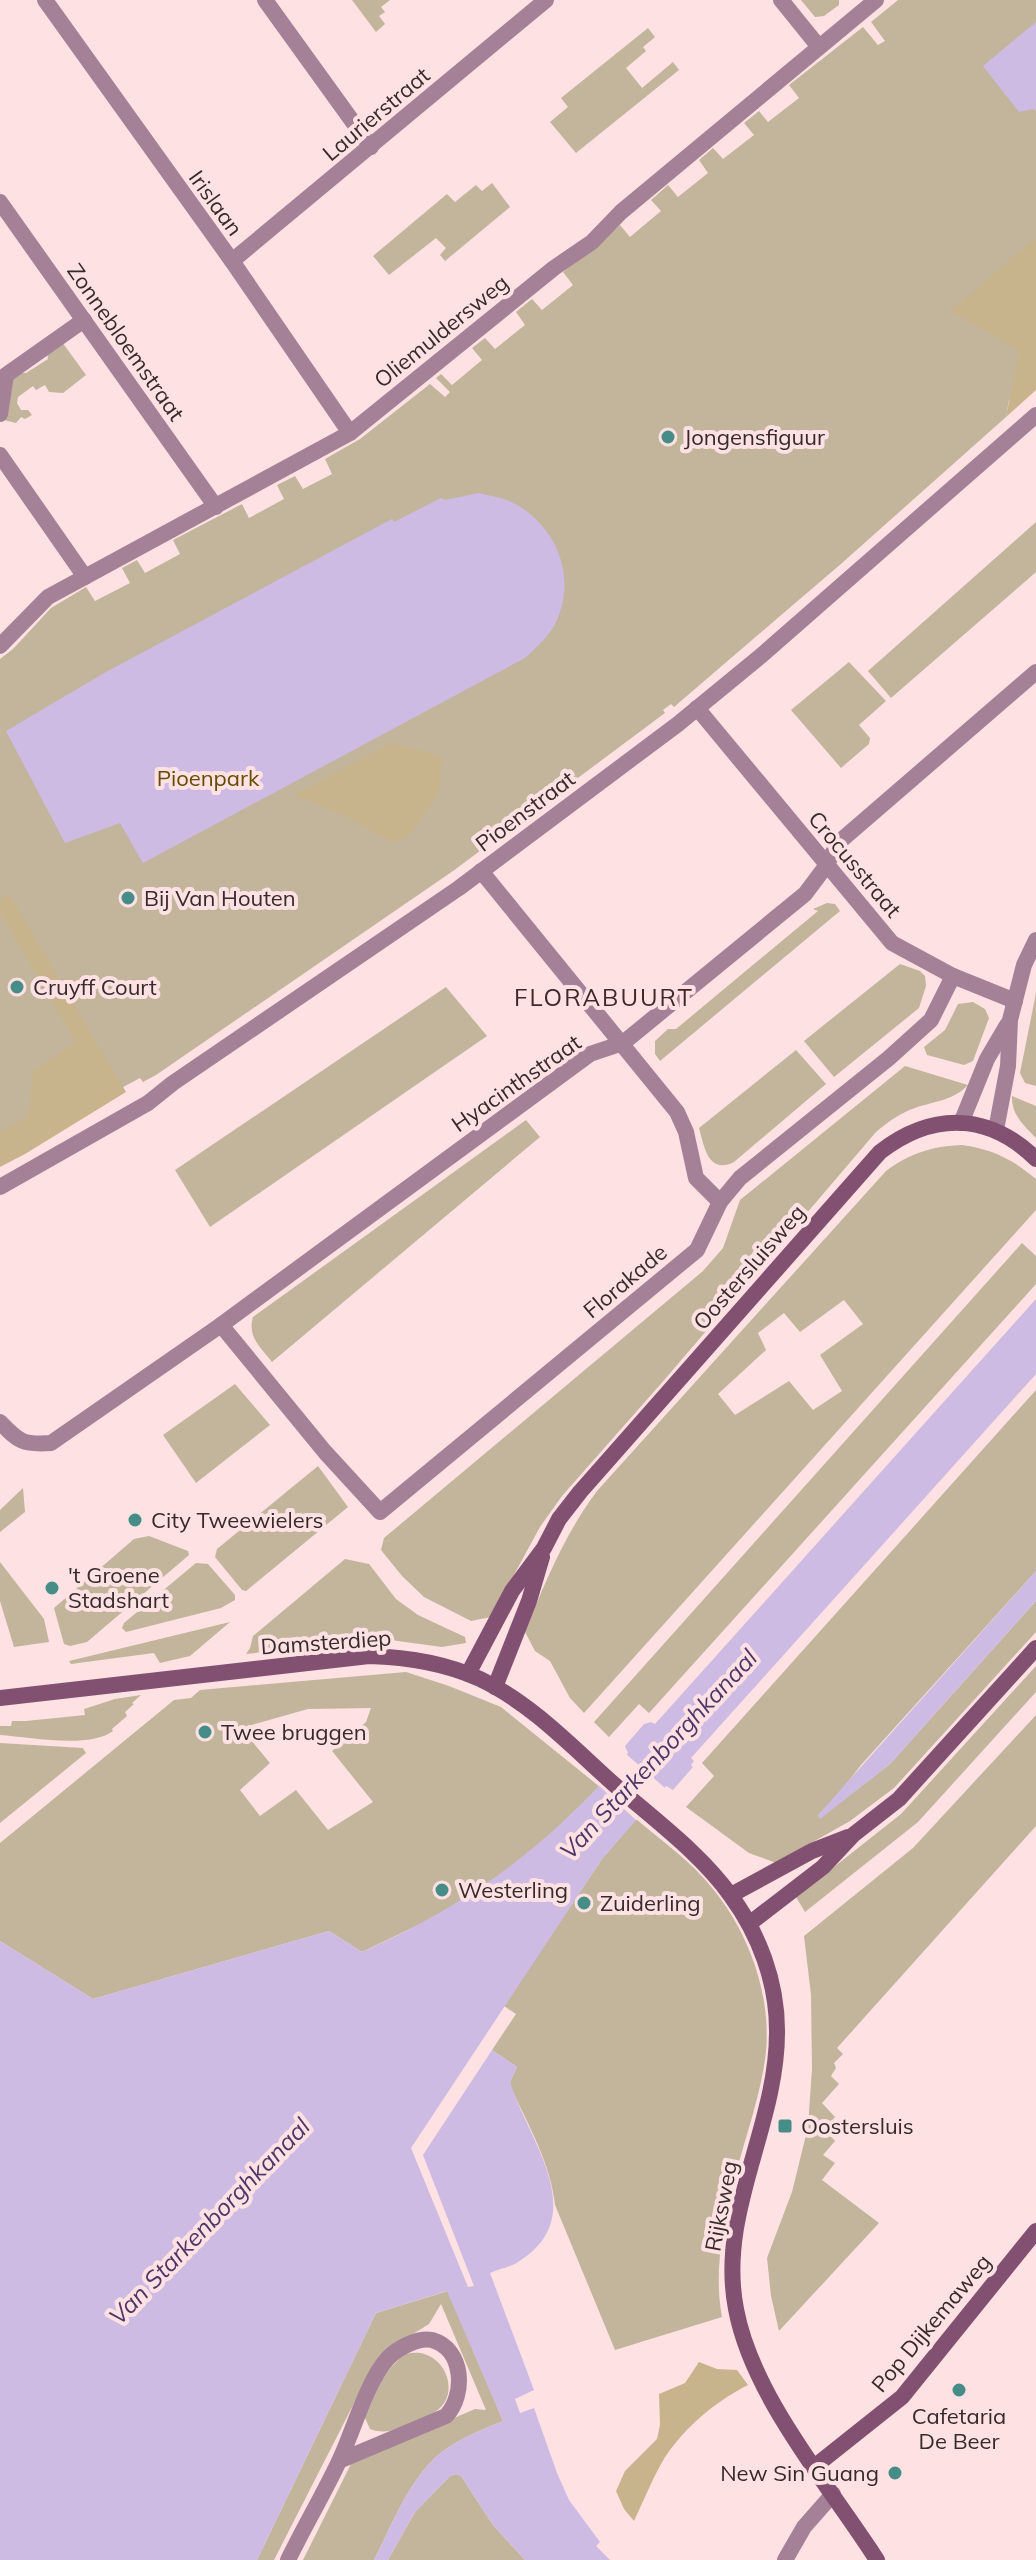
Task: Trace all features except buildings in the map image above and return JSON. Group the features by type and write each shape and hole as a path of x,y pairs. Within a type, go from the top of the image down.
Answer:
{"street":[{"name":"Irislaan","path":"45,0 232,261 350,433"},
{"path":"265,0 371,147"},
{"name":"Laurierstraat","path":"232,261 371,147 527,6 546,0"},
{"path":"781,0 819,47"},
{"name":"Oliemuldersweg","path":"0,646 48,597 350,433 554,268 592,242 621,212 871,2"},
{"name":"Zonnebloemstraat","path":"0,202 216,507"},
{"path":"0,414 6,375 84,320"},
{"name":"Pioenstraat","path":"0,1187 148,1103 481,871 697,708 762,655 1036,415"},
{"path":"0,455 85,577"},
{"name":"Hyacinthstraat","path":"0,1422 17,1440 30,1444 51,1443 221,1325 590,1054 623,1043 805,894 826,866 838,843 1036,672"},
{"name":"Crocusstraat","path":"697,708 892,943 953,976 1015,1001"},
{"path":"481,871 677,1112 686,1132 696,1178 720,1202"},
{"path":"996,1130 1008,1066 1010,1020 1024,965 1036,940"},
{"name":"Florakade","path":"221,1325 300,1422 380,1512 697,1250 720,1202 740,1178 889,1058 931,1020 953,976"},
{"path":"961,1123 987,1059 1010,1020"},
{"name":"Oostersluisweg","path":"468,1674 512,1591 580,1492 868,1164 892,1142 906,1134 936,1125 982,1125 1021,1145 1036,1159"},
{"name":"Oostersluisweg","path":"495,1687 529,1601 544,1548"},
{"path":"749,1924 823,1867 853,1835 899,1799 1036,1648"},
{"name":"Damsterdiep","path":"0,1698 369,1656 421,1661 468,1674 495,1687 536,1715 644,1811 691,1853 731,1895 749,1924"},
{"path":"731,1895 812,1851 853,1835"},
{"name":"Rijksweg","path":"749,1924 772,1983 777,2018 777,2057 732,2246 732,2286 739,2326 753,2364 814,2467 877,2560"},
{"name":"Pop Dijkemaweg","path":"814,2467 902,2397 1036,2231"},
{"path":"288,2560 339,2461 378,2372 390,2356 405,2345 429,2339 444,2346 455,2364 460,2382 453,2409 446,2416 339,2461"},
{"path":"785,2560 804,2527 833,2494"}],"green space":[{"path":"352,0 390,0 381,7 385,12 379,16 385,24 376,32"},
{"path":"801,0 839,0 839,5 824,16 815,17"},
{"name":"Pioenpark","path":"898,0 1036,0 1036,376 1009,400 1006,417 674,707 671,704 663,710 665,713 453,871 156,1075 143,1082 140,1078 0,1153 0,659 51,608 86,587 95,601 130,583 122,568 137,560 145,573 180,554 173,540 242,504 249,518 284,499 277,485 295,476 303,489 332,474 325,459 360,439 430,384 445,397 450,392 436,378 441,374 452,385 482,360 472,348 485,338 495,349 525,325 516,312 532,299 542,310 573,285 563,272 620,225 630,237 661,211 651,200 668,185 678,197 708,173 699,160 713,148 723,159 754,135 744,123 759,111 768,122 799,98 789,85 863,27 878,45 885,41 871,22"},
{"path":"648,28 655,37 643,47 646,51 626,68 642,88 673,62 679,70 576,153 550,122 568,107 561,98"},
{"path":"492,183 510,207 445,261 440,255 446,248 436,238 389,275 373,256 447,194 455,202 476,185 482,191"},
{"path":"62,342 86,375 63,393 49,392 45,385 36,390 33,386 18,397 17,403 21,410 28,410 32,415 25,419 21,417 16,423 4,420 12,377 26,373 48,359 47,352"},
{"path":"1036,522 1036,572 891,698 868,671"},
{"path":"849,662 886,701 859,725 870,738 869,744 841,768 791,710"},
{"path":"827,903 835,904 840,911 660,1061 655,1054 655,1041 668,1029 676,1029 818,911 813,909"},
{"path":"900,964 925,976 926,986 919,1008 834,1077 804,1041"},
{"path":"446,987 487,1036 210,1227 175,1170"},
{"path":"1036,993 1036,1086 1025,1083 1020,1073"},
{"path":"973,1002 985,1009 989,1018 973,1061 964,1065 927,1055 924,1047 945,1030 958,1004"},
{"path":"796,1050 826,1084 734,1162 718,1165 713,1162 705,1150 699,1128"},
{"path":"905,1066 968,1085 950,1097 904,1112 876,1132 562,1496 540,1527 491,1617 471,1621 424,1597 381,1550 384,1538 703,1271 723,1248 740,1200"},
{"path":"1012,1096 1036,1106 1036,1138 1016,1114"},
{"path":"526,1120 540,1137 272,1362 253,1336 253,1317"},
{"path":"962,1145 993,1153 1027,1172 1036,1179 1036,1210 584,1713 570,1698 550,1661 535,1651 525,1632 556,1559 586,1507 597,1491 886,1171 913,1155","holes":["844,1300 863,1324 820,1355 842,1391 813,1410 789,1381 735,1415 718,1394 766,1350 758,1333 784,1313 800,1332"]},
{"path":"1022,1243 1036,1256 1036,1284 649,1713 639,1704 609,1737 594,1722"},
{"path":"235,1384 270,1425 196,1483 163,1435"},
{"path":"1036,1390 1036,1571 861,1765 820,1818 890,1764 1036,1601 1036,1632 894,1788 850,1821 776,1863 749,1853 686,1807 714,1776 702,1763"},
{"path":"318,1466 348,1507 246,1591 242,1590 215,1557 217,1549"},
{"path":"23,1488 25,1512 0,1532 0,1510"},
{"path":"149,1536 188,1551 189,1555 87,1642 70,1646 64,1644 54,1608 134,1539"},
{"path":"345,1559 369,1564 396,1599 418,1615 465,1637 466,1643 442,1647 383,1639 246,1654 253,1636"},
{"path":"0,1562 44,1619 49,1642 14,1647 0,1601"},
{"path":"196,1563 208,1564 235,1595 235,1600 221,1608 126,1632 122,1628 124,1623"},
{"path":"230,1622 190,1656 160,1663 154,1653 71,1664 69,1661"},
{"path":"1036,1666 1036,1692 918,1822 805,1912 796,1897 901,1814"},
{"path":"406,1672 501,1707 600,1787 558,1829 513,1866 439,1915 362,1952 329,1931 93,1999 0,1941 0,1843 174,1700 191,1698 200,1690","holes":["371,1708 366,1722 332,1751 373,1802 328,1830 296,1790 260,1816 240,1790 270,1763 241,1728 308,1709"]},
{"path":"141,1695 113,1731 89,1740 0,1735 0,1726 11,1726 12,1721 85,1715 84,1709"},
{"path":"1036,1715 1036,1826 837,2048 843,2054 834,2063 836,2068 831,2076 839,2084 822,2103 835,2117 825,2129 835,2141 823,2155 835,2163 822,2180 879,2223 779,2331 767,2258 792,2192 808,2127 812,2069 811,1995 804,1936 913,1848"},
{"path":"0,1743 83,1748 86,1753 0,1823"},
{"path":"636,1819 705,1879 739,1928 763,1996 767,2043 761,2082 722,2237 719,2285 722,2317 615,2350 555,2205 549,2175 538,2146 512,2090 510,2082 517,2067 492,2050 516,2014 504,2006 602,1859"},
{"path":"448,2291 503,2421 459,2441 434,2459 404,2500 374,2560 303,2560 352,2462 475,2409 486,2410 441,2304 429,2324 389,2349 373,2366 274,2560 257,2560 376,2313"},
{"path":"406,2354 424,2354 439,2363 449,2386 445,2402 433,2413 396,2429 370,2429 365,2418 377,2391 391,2367"},
{"path":"450,2476 461,2476 493,2525 525,2560 388,2560 415,2512"}],"shaded area":[{"path":"1036,238 1036,390 1006,417 1019,351 950,311"},
{"path":"392,743 442,756 439,793 410,835 393,843 345,816 294,795"},
{"path":"10,895 126,1092 0,1167 0,1132 28,1116 33,1072 75,1042 0,912 0,899"},
{"path":"699,2362 717,2369 737,2370 748,2385 711,2409 678,2440 661,2464 634,2521 624,2509 616,2491 625,2471 657,2439 659,2394 685,2383"}],"water":[{"path":"1036,22 1036,111 1019,112 983,66"},
{"path":"479,493 509,501 537,520 556,548 562,564 563,598 559,615 549,633 525,658 143,863 120,823 65,843 6,731 106,672 392,519 394,522 441,498 445,500"},
{"name":"Van Starkenborghkanaal","path":"1036,1299 1036,1374 691,1758 693,1767 673,1790 666,1786 602,1859 411,2148 468,2287 474,2286 423,2155 492,2050 517,2067 510,2082 549,2176 553,2200 551,2223 540,2243 518,2262 490,2273 534,2390 515,2399 520,2413 534,2408 569,2500 600,2542 596,2546 610,2560 525,2560 493,2525 461,2476 456,2474 450,2476 415,2512 388,2560 374,2560 404,2500 434,2459 459,2441 503,2421 447,2291 376,2313 257,2560 0,2560 0,1941 93,1999 329,1931 362,1952 439,1913 539,1843 599,1786 628,1753 625,1746 644,1724 655,1724"},
{"path":"1036,1571 1036,1601 890,1764 820,1819 818,1815"}],"pier":[{"path":"625,1753 665,1788 636,1820 597,1784"}],"place":[{"name":"Jongensfiguur","path":"668,437"},
{"name":"Bij Van Houten","path":"128,898"},
{"name":"Cruyff Court","path":"17,987"},
{"name":"City Tweewielers","path":"135,1520"},
{"name":"'t Groene Stadshart","path":"52,1588"},
{"name":"Twee bruggen","path":"205,1732"},
{"name":"Westerling","path":"442,1890"},
{"name":"Zuiderling","path":"584,1903"},
{"name":"Oostersluis","path":"785,2126"},
{"name":"Cafetaria De Beer","path":"959,2390"},
{"name":"New Sin Guang","path":"895,2473"}],"district":[{"name":"FLORABUURT","path":"604,997"}]}
